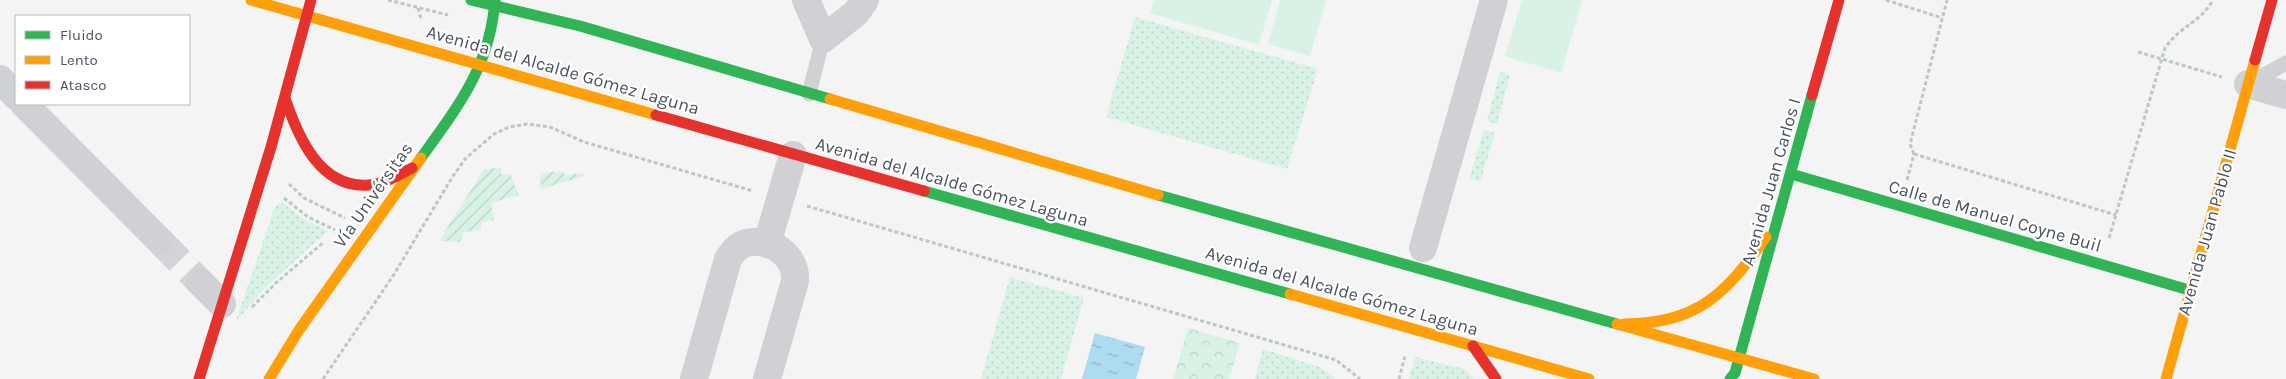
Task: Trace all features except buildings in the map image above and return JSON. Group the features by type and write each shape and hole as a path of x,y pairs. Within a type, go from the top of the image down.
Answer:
{"main road":[{"name":"Avenida del Alcalde Gómez Laguna","path":"251,0 1589,379"},
{"path":"199,379 285,98 311,0"},
{"path":"471,0 495,3 580,26 1126,186 1814,379"},
{"name":"Avenida Juan Carlos I","path":"1734,377 1839,0"},
{"name":"Avenida Juan Pablo II","path":"2166,379 2272,0"},
{"name":"Vía Univérsitas","path":"268,379 299,330 459,106 480,65 492,26 495,3"},
{"path":"285,98 294,127 313,157 328,173 341,180 354,185 368,186 392,179 414,167"},
{"name":"Calle de Manuel Coyne Buil","path":"1791,174 2190,290"},
{"path":"1615,323 1640,325 1663,321 1684,315 1706,305 1734,282 1779,217"},
{"path":"1472,346 1496,379"}],"street":[{"path":"806,0 823,39 856,13 865,0"},
{"path":"1423,248 1494,0"},
{"path":"0,79 15,95"},
{"path":"2248,84 2286,95"},
{"path":"25,105 160,241"},
{"path":"767,244 793,155"},
{"path":"694,379 728,259 735,250 744,244 767,244 785,253 792,262 796,272 795,282 767,379"},
{"path":"200,282 222,304"}],"lane":[{"path":"809,94 823,39"},
{"path":"2248,84 2286,63"}],"path":[{"name":"Avenida del Alcalde Gómez Laguna","path":"388,0 436,12"},
{"path":"1886,0 1942,18 1947,0"},
{"path":"2161,60 2172,39 2181,30 2199,19 2213,0"},
{"name":"Calle de Manuel Coyne Buil","path":"1942,18 1910,144 1914,154 2116,215 2161,60"},
{"path":"2138,52 2248,84"},
{"name":"Vía Univérsitas","path":"280,195 308,217 338,231 332,236"},
{"name":"Vía Univérsitas","path":"248,312 270,288 327,240"}],"green space":[{"path":"1154,0 1272,0 1259,45 1150,13"},
{"path":"1280,0 1326,0 1310,56 1268,44"},
{"path":"1522,0 1582,0 1561,73 1505,56"},
{"path":"1135,17 1318,69 1287,169 1106,117"},
{"path":"1500,72 1510,75 1497,124 1487,121"},
{"path":"1484,130 1495,133 1480,182 1469,179"},
{"path":"501,168 501,174 510,174 519,195 491,203 494,220 482,222 481,230 464,232 460,242 439,241 484,169"},
{"path":"563,171 565,175 583,173 585,176 541,189 540,173"},
{"path":"279,203 283,203 302,218 328,231 266,287 236,321 275,207"},
{"path":"1010,277 1084,298 1061,379 981,379"},
{"path":"1188,328 1240,343 1229,379 1173,379"},
{"path":"1263,349 1319,367 1336,379 1255,379"},
{"path":"1415,357 1464,369 1475,379 1409,379"}],"water":[{"path":"1095,333 1145,347 1136,379 1082,379"}],"tunnel":[{"path":"160,241 200,282"}],"traffic: fast":[{"path":"471,0 580,26 830,99"},
{"path":"421,158 459,103 479,66 487,46 495,0"},
{"path":"1730,379 1735,373 1812,95"},
{"path":"1791,174 2189,290"},
{"path":"924,191 1290,294"},
{"path":"1158,195 1617,324"}],"traffic: slow":[{"path":"251,0 656,115"},
{"path":"2166,379 2255,60"},
{"path":"830,99 1158,195"},
{"path":"269,379 299,330 421,158"},
{"path":"1624,324 1649,323 1671,318 1690,312 1707,302 1723,290 1737,275 1766,237"},
{"path":"1290,294 1589,379"},
{"path":"1617,324 1814,379"}],"traffic: jam":[{"path":"199,379 271,147 311,0"},
{"path":"1812,95 1839,0"},
{"path":"2255,60 2272,0"},
{"path":"285,98 304,144 324,170 337,179 352,184 369,185 391,179 412,168"},
{"path":"656,115 924,191"},
{"path":"1473,346 1496,379"}]}
